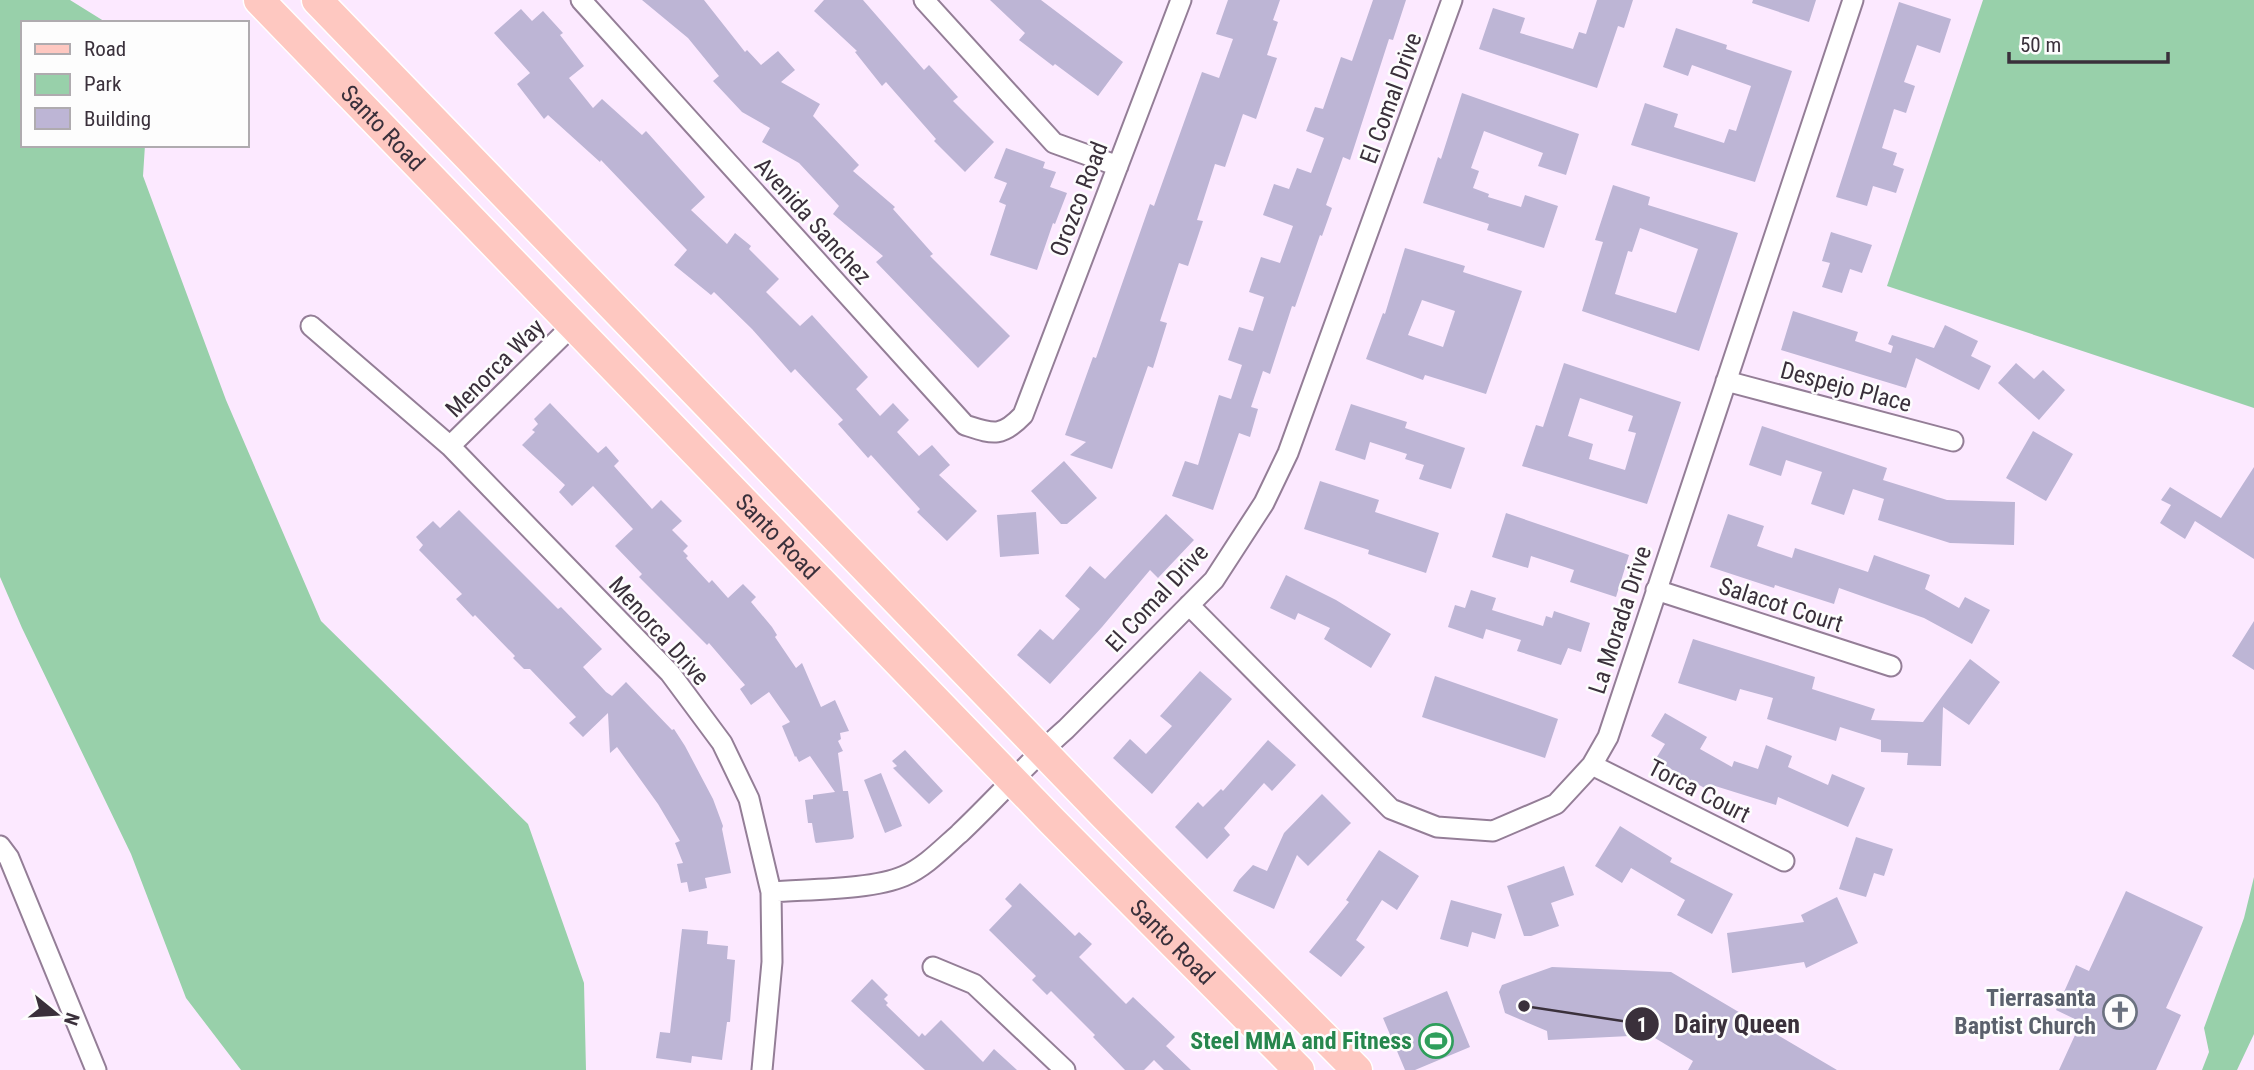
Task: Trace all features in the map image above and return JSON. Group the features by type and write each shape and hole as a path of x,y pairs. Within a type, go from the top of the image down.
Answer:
{"main road":[{"name":"Santo Road","path":"259,0 1014,780 1299,1070"},
{"name":"Santo Road","path":"317,0 1042,750 1357,1070"}],"street":[{"name":"Avenida Sanchez","path":"581,0 965,425 992,434 1009,430 1023,415"},
{"path":"924,0 1054,143 1118,166"},
{"name":"Orozco Road","path":"1023,415 1181,0"},
{"name":"El Comal Drive","path":"771,892 876,884 904,876 932,859 1214,580 1264,503 1288,453 1452,0"},
{"name":"La Morada Drive","path":"1189,605 1391,810 1437,827 1493,831 1556,803 1592,765 1608,737 1853,0"},
{"name":"Menorca Way","path":"450,446 574,324"},
{"name":"Menorca Drive","path":"311,326 450,446 670,673 722,743 749,799 771,892 772,962 762,1070"},
{"name":"Despejo Place","path":"1726,380 1953,441"},
{"name":"Salacot Court","path":"1656,590 1891,666"},
{"name":"Torca Court","path":"1592,765 1784,862"},
{"path":"0,846 9,858 96,1070"},
{"path":"933,967 974,984 1065,1070"}],"green space":[{"path":"0,0 70,0 104,21 21,21 21,147 145,147 143,176 226,400 321,621 528,824 584,983 586,1070 241,1070 186,998 131,854 0,577"},
{"path":"1983,0 2254,0 2254,408 1887,286"},
{"path":"2254,877 2254,1034 2237,1070 2202,1070 2209,1052 2204,1028 2244,918"}],"building":[{"path":"642,0 704,0 745,52 747,50 761,65 778,51 795,70 781,82 820,104 813,116 859,165 853,171 895,207 893,209 933,254 930,256 1010,336 978,368 876,262 883,256 833,214 839,206 799,163 762,142 770,128 742,112 713,81 719,76 688,38"},
{"path":"824,0 863,0 924,70 929,65 958,97 953,101 994,142 965,172 934,141 936,139 886,82 882,86 855,52 857,51 814,11"},
{"path":"990,0 1041,0 1123,62 1098,96 1019,40 1025,33"},
{"path":"1228,0 1280,0 1273,20 1278,22 1267,55 1277,58 1256,119 1243,114 1225,167 1215,164 1197,220 1203,221 1188,266 1179,263 1160,321 1167,323 1153,368 1148,366 1112,469 1070,455 1086,442 1065,435 1093,357 1096,358 1150,204 1154,206 1202,72 1219,78 1233,39 1216,34"},
{"path":"1373,0 1406,0 1393,40 1389,39 1350,160 1343,157 1326,205 1332,208 1295,307 1292,306 1270,374 1263,371 1251,407 1258,409 1250,437 1239,433 1213,510 1172,496 1185,461 1198,465 1219,395 1231,399 1242,365 1228,360 1239,327 1253,331 1264,297 1249,292 1261,257 1280,263 1293,226 1263,215 1274,184 1289,189 1297,168 1311,173 1324,138 1306,131 1315,107 1323,109 1341,57 1352,61"},
{"path":"1597,0 1633,0 1624,28 1618,26 1597,88 1479,49 1493,8 1525,18 1520,33 1573,49 1579,32 1586,34"},
{"path":"1753,0 1816,0 1809,22 1752,3"},
{"path":"1899,2 1951,19 1940,53 1917,45 1904,82 1915,86 1906,113 1894,109 1882,148 1897,153 1893,165 1904,169 1896,193 1873,186 1867,206 1836,197"},
{"path":"521,9 532,21 543,11 563,33 560,35 584,66 569,78 593,108 602,99 642,135 646,131 705,197 691,210 727,244 735,233 751,246 749,249 779,279 766,292 800,326 812,315 868,377 856,389 880,416 893,403 909,420 897,432 919,456 932,445 950,465 939,475 977,511 947,541 917,512 920,509 871,455 868,458 838,424 843,420 795,369 791,373 714,292 711,295 674,265 687,250 601,160 600,162 548,115 544,119 517,84 530,73 494,33"},
{"path":"1676,28 1727,45 1726,49 1792,71 1755,182 1631,145 1645,103 1678,114 1674,127 1724,143 1729,129 1736,131 1751,86 1692,65 1688,76 1663,67"},
{"path":"1462,93 1579,134 1566,175 1538,166 1543,153 1484,131 1471,168 1479,171 1473,188 1489,194 1488,197 1521,207 1525,195 1558,206 1544,248 1487,230 1489,224 1423,203 1438,157 1441,159"},
{"path":"1006,148 1045,162 1043,168 1056,172 1050,187 1067,193 1055,224 1053,223 1037,270 990,255 1006,205 999,202 1007,183 994,178"},
{"path":"1613,185 1650,197 1648,205 1738,233 1699,351 1582,311 1603,242 1595,240","holes":["1640,228 1698,249 1676,313 1615,294 1628,251 1632,252"]},
{"path":"1831,232 1872,245 1862,273 1850,269 1842,293 1822,287 1830,263 1822,261"},
{"path":"1405,248 1465,266 1463,272 1522,291 1486,394 1425,375 1423,380 1366,359 1383,313 1385,314","holes":["1422,300 1455,311 1443,347 1408,335"]},
{"path":"1793,311 1858,332 1855,341 1891,353 1893,346 1888,344 1892,335 1934,348 1945,325 1978,341 1971,356 1991,366 1979,390 1916,358 1906,388 1781,350"},
{"path":"1564,363 1681,402 1647,504 1522,466 1536,425 1543,427","holes":["1580,398 1633,416 1628,431 1636,433 1625,470 1589,459 1593,444 1568,436"]},
{"path":"2016,363 2034,379 2043,370 2065,390 2039,420 1998,383"},
{"path":"550,403 598,453 606,446 619,461 614,466 652,509 661,500 682,521 672,530 688,546 683,551 688,556 686,558 709,583 712,580 728,598 743,584 756,597 751,602 772,627 777,635 775,637 796,668 802,663 821,707 835,700 849,731 840,733 841,739 838,741 843,751 838,753 843,791 848,791 854,837 852,839 816,843 812,823 808,823 805,800 813,799 813,795 835,792 810,756 799,762 795,757 782,726 790,722 769,692 751,705 740,689 745,685 709,643 707,645 639,577 642,574 615,546 633,529 593,486 572,506 559,492 565,485 522,445 535,432 532,430 538,424 534,419"},
{"path":"1351,404 1407,422 1405,428 1465,448 1451,489 1419,479 1424,465 1405,459 1407,454 1370,442 1365,460 1335,450"},
{"path":"1762,426 1887,468 1883,480 1947,500 2015,502 2014,545 1950,543 1878,520 1884,499 1853,489 1844,515 1811,504 1822,472 1786,460 1781,476 1749,465"},
{"path":"2033,431 2073,454 2046,501 2006,478"},
{"path":"1064,461 1097,498 1067,524 1061,524 1031,491"},
{"path":"2254,467 2254,559 2195,521 2185,539 2160,523 2171,505 2161,500 2170,487 2221,518"},
{"path":"1320,481 1379,500 1375,512 1439,533 1426,573 1368,554 1369,550 1304,529"},
{"path":"459,510 602,649 583,667 606,692 612,696 626,682 672,730 674,729 713,799 723,826 731,873 705,878 707,888 689,892 687,882 681,883 677,864 683,863 675,843 680,841 658,804 617,747 610,753 608,713 583,737 569,723 576,717 530,669 524,669 513,658 515,656 456,599 462,594 419,550 423,545 416,537 433,521 440,528"},
{"path":"1036,512 1039,554 1000,557 997,515"},
{"path":"1506,513 1629,555 1616,597 1570,582 1574,570 1531,556 1528,568 1492,557"},
{"path":"1166,514 1194,540 1158,578 1150,570 1050,684 1017,655 1040,629 1053,640 1080,609 1065,596 1090,566 1105,579"},
{"path":"1728,514 1764,526 1757,546 1792,558 1795,548 1868,572 1874,555 1930,575 1925,589 1959,608 1965,597 1990,610 1972,644 1924,618 1839,588 1834,604 1710,567"},
{"path":"1286,575 1336,600 1391,634 1371,668 1324,639 1330,628 1298,613 1295,620 1270,608"},
{"path":"1471,590 1496,598 1492,610 1543,626 1546,616 1552,618 1554,611 1590,623 1581,652 1568,648 1561,665 1517,651 1521,640 1486,629 1483,639 1448,627 1455,605 1465,608"},
{"path":"2254,621 2254,670 2232,656"},
{"path":"1693,639 1815,677 1812,689 1875,709 1871,720 1923,722 1970,659 2000,682 1969,725 1943,707 1941,766 1907,765 1908,753 1881,752 1881,740 1840,727 1836,741 1767,719 1773,698 1740,689 1736,701 1678,683"},
{"path":"1200,671 1232,699 1152,794 1113,758 1130,739 1146,754 1172,726 1160,716"},
{"path":"1435,676 1558,719 1545,758 1422,717"},
{"path":"1665,713 1707,737 1700,749 1732,767 1734,761 1758,769 1766,745 1792,756 1788,767 1828,785 1832,774 1865,788 1848,827 1778,797 1776,805 1712,785 1708,790 1655,760 1665,744 1651,736"},
{"path":"1268,740 1296,765 1272,791 1264,783 1224,828 1230,835 1207,859 1175,827 1198,802 1203,807 1221,789 1223,791"},
{"path":"905,750 943,791 929,804 893,768 897,766 892,761"},
{"path":"881,773 902,826 885,833 864,780"},
{"path":"1322,794 1351,823 1308,866 1297,855 1274,909 1233,891 1253,865 1267,871 1284,833"},
{"path":"1620,826 1672,858 1670,862 1733,894 1712,934 1677,915 1685,900 1631,868 1622,883 1595,866"},
{"path":"1856,837 1893,849 1884,876 1874,873 1866,897 1839,889"},
{"path":"1379,850 1419,876 1397,910 1382,900 1356,940 1365,947 1341,977 1309,952 1349,902 1346,900"},
{"path":"1564,866 1574,895 1551,903 1559,926 1524,936 1507,886"},
{"path":"1020,883 1075,936 1079,932 1092,944 1079,957 1126,1004 1133,997 1175,1037 1166,1046 1191,1070 1164,1070 1154,1060 1144,1070 1125,1070 1051,991 1047,995 1032,980 1036,976 989,930 1012,906 1005,899"},
{"path":"2126,891 2203,927 2166,1008 2181,1015 2156,1070 2059,1070 2081,1022 2056,1010 2076,965 2089,971"},
{"path":"1837,897 1858,943 1806,968 1804,962 1732,973 1727,933 1804,922 1801,915"},
{"path":"1451,900 1502,914 1495,939 1472,932 1468,947 1440,939"},
{"path":"682,929 708,931 707,944 728,946 727,959 735,960 730,1022 727,1022 722,1060 692,1056 691,1063 656,1058 660,1032 670,1033"},
{"path":"1552,967 1671,972 1837,1070 1688,1070 1693,1061 1650,1035 1548,1040 1547,1031 1505,1013 1499,992 1502,985"},
{"path":"872,979 888,995 884,999 888,1003 886,1005 919,1037 922,1033 925,1036 941,1020 983,1062 994,1049 1017,1070 925,1070 851,1001"},
{"path":"1447,991 1470,1047 1415,1070 1405,1070 1383,1018"}],"place":[{"name":"Dairy Queen","path":"1524,1006"},
{"name":"Tierrasanta Baptist Church","path":"2120,1012"},
{"name":"Steel MMA and Fitness","path":"1436,1041"}]}
